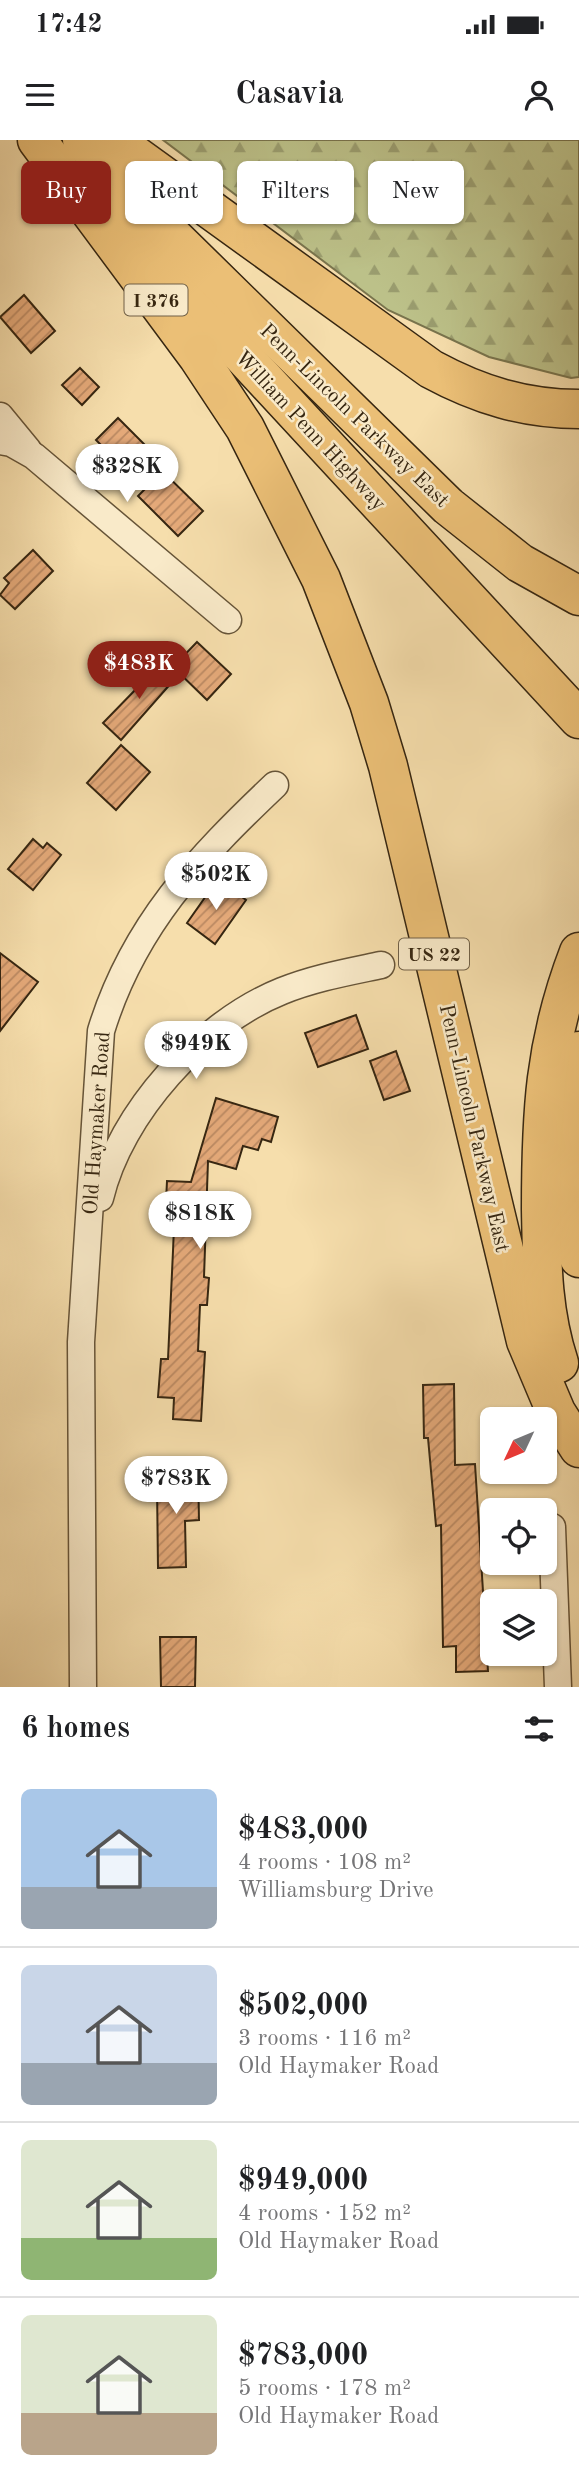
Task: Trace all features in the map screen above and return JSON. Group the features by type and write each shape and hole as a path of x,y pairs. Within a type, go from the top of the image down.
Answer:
{"highway":[{"name":"Penn-Lincoln Parkway East","path":"40,140 222,392 266,466 321,579 373,716 404,824 526,1341 556,1412 579,1448"},
{"name":"William Penn Highway","path":"40,140 579,719"},
{"name":"William Penn Highway","path":"82,140 125,187"},
{"path":"114,140 432,369 469,388 512,403 579,409"},
{"name":"William Penn Highway","path":"159,224 402,495 579,686"},
{"name":"Penn-Lincoln Parkway East","path":"160,224 448,506 520,563 579,596"},
{"path":"579,952 547,1060 541,1128 544,1299 555,1350 579,1411"},
{"path":"579,1051 570,1129 572,1176 579,1208"},
{"path":"541,1164 579,1258"}],"street":[{"path":"0,416 34,456 228,620"},
{"path":"0,441 11,443 34,456"},
{"name":"Old Haymaker Road","path":"83,1687 81,1342 101,1031 112,995 127,962 184,876 208,849 275,785"},
{"name":"Old Haymaker Road","path":"86,1268 103,1183 119,1144 149,1096 193,1050 232,1019 281,991 334,975 381,965"},
{"path":"96,1112 111,1128 123,1128 136,1118"},
{"path":"554,1575 558,1687"}],"green space":[{"path":"163,140 579,140 579,377 571,378 489,357 388,310 274,224 354,224 354,161 237,161 237,196 223,185 223,161 191,161"}],"building":[{"path":"24,295 55,331 31,353 0,317"},
{"path":"80,368 99,387 82,405 62,385"},
{"path":"118,418 157,457 153,462 203,511 178,536 138,496 145,489 96,440"},
{"path":"33,550 53,571 15,609 0,595 9,583 4,578"},
{"path":"197,642 231,674 207,700 173,667"},
{"path":"153,662 173,681 121,740 103,723 140,685 135,681"},
{"path":"121,745 150,772 116,810 87,783"},
{"path":"33,839 43,848 47,843 61,855 33,890 8,869"},
{"path":"218,879 246,900 215,944 187,923"},
{"path":"0,953 38,982 0,1031"},
{"path":"356,1015 368,1049 318,1067 305,1033"},
{"path":"396,1051 410,1091 384,1100 370,1061"},
{"path":"216,1098 278,1117 271,1142 262,1139 258,1150 243,1146 236,1169 208,1161 204,1277 209,1278 207,1305 200,1305 198,1351 205,1352 201,1421 173,1419 174,1398 158,1397 161,1359 168,1359 173,1251 175,1202 166,1202 167,1181 191,1182"},
{"path":"454,1384 455,1465 475,1464 483,1589 480,1589 480,1666 488,1666 488,1671 456,1672 456,1646 443,1647 441,1525 436,1526 428,1438 424,1438 423,1385"},
{"path":"171,1468 198,1468 199,1520 185,1521 186,1567 158,1568 157,1486 171,1486"},
{"path":"160,1637 196,1637 195,1687 161,1687"}]}
